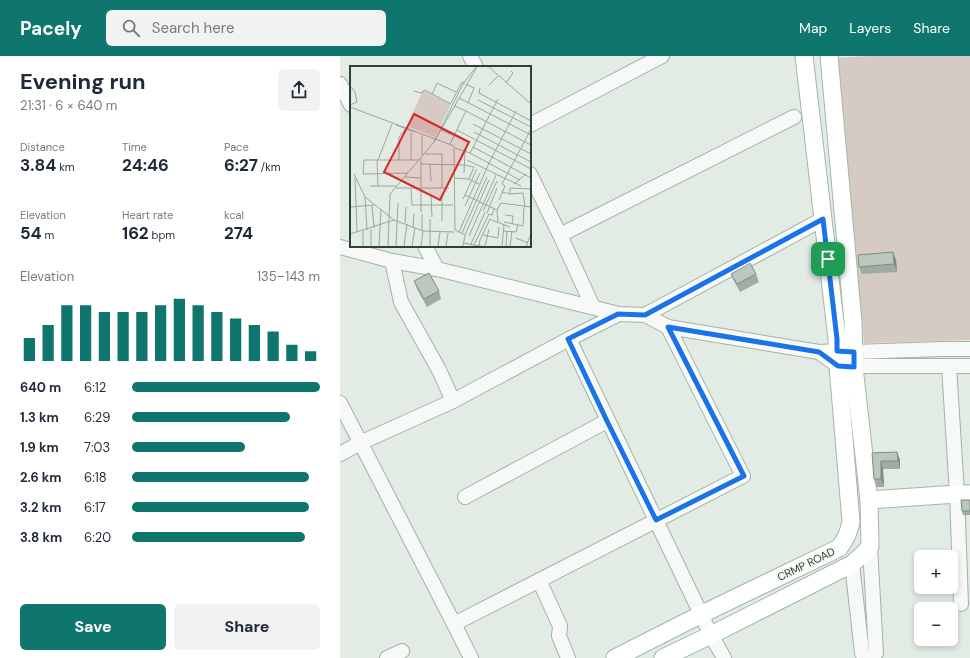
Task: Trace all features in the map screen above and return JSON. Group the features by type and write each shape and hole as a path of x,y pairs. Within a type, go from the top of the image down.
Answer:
{"main road":[{"path":"804,56 837,339 846,359 869,500 870,547"},
{"path":"829,56 853,322 846,359"},
{"name":"CRMP ROAD","path":"615,658 839,548 847,538 850,522 846,359"},
{"path":"869,500 963,494"},
{"name":"CRMP ROAD","path":"663,658 852,564 870,547"}],"street":[{"path":"470,56 475,66"},
{"path":"531,123 662,56"},
{"path":"340,84 350,103"},
{"path":"560,235 794,117"},
{"path":"531,176 593,307"},
{"path":"645,315 823,219"},
{"path":"340,247 392,262 437,269 618,314 645,315 668,327 819,352 846,359 970,366"},
{"path":"426,247 437,269"},
{"path":"392,262 401,302 439,370 453,401"},
{"path":"340,454 360,443 453,401 568,339 618,314"},
{"path":"454,624 744,476 668,327"},
{"path":"568,339 711,635 724,658"},
{"path":"846,359 942,349 970,349"},
{"path":"949,366 963,494 961,604"},
{"path":"340,403 471,658"},
{"path":"465,497 607,421"},
{"path":"870,547 876,653 872,658"},
{"path":"852,564 862,653 865,658"},
{"path":"539,580 560,626 559,636 568,658"},
{"path":"387,658 402,651"}],"shaded area":[{"path":"867,56 970,56 970,340 864,343 837,58"}],"building":[{"path":"893,252 894,264 859,267 858,255"},
{"path":"750,263 756,274 737,284 731,274"},
{"path":"429,273 439,291 424,299 414,281"},
{"path":"897,452 898,461 881,461 881,479 874,479 872,453"},
{"path":"961,500 970,500 970,511 962,511"}],"route":[{"path":"823,219 828,259 837,351 854,352 854,367 838,366 819,352 668,327 744,476 656,520 568,339 618,314 645,315 823,219"}]}
